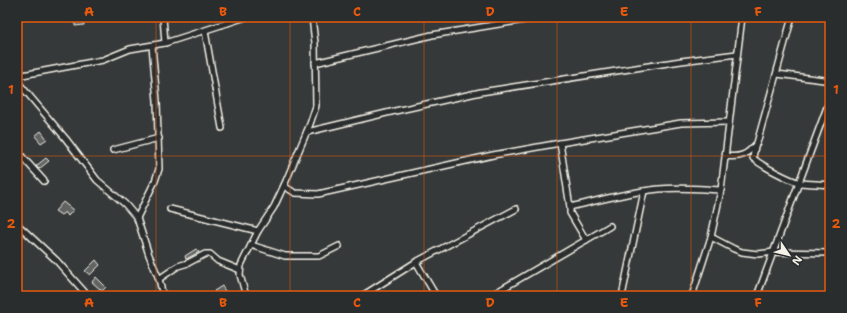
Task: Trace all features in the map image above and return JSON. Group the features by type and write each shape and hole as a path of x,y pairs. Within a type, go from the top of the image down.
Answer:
{"street":[{"path":"163,17 165,43"},
{"path":"227,17 228,23"},
{"path":"17,76 103,60 130,49 165,43 246,17"},
{"path":"246,296 242,284 240,270 241,264 258,231 274,207 284,186 307,132 316,106 312,17"},
{"path":"315,63 432,35 543,17"},
{"path":"692,296 711,237 721,190 742,17"},
{"path":"792,17 777,74 755,146 754,158 757,162 800,182 830,185"},
{"path":"205,31 222,128"},
{"path":"137,218 158,174 159,138 152,46"},
{"path":"307,132 481,92 737,54"},
{"path":"777,74 824,80 830,83"},
{"path":"17,81 66,139 97,180 125,204 137,218 149,255 159,279 163,296"},
{"path":"757,296 800,182 827,116 830,99"},
{"path":"284,186 295,193 318,194 493,155 560,143 682,123 729,122"},
{"path":"113,150 159,138"},
{"path":"560,143 570,213 586,240"},
{"path":"726,156 739,157 755,146"},
{"path":"17,151 44,181"},
{"path":"570,207 624,194 660,189 686,188 721,190"},
{"path":"622,296 644,191"},
{"path":"170,209 258,231"},
{"path":"362,296 416,262 516,209"},
{"path":"17,224 56,260 88,296"},
{"path":"490,296 610,226"},
{"path":"711,237 742,252 758,254 774,252 830,252"},
{"path":"251,245 285,256 319,256 339,246"},
{"path":"159,279 178,266 188,263 205,254 210,254 218,261 240,270"},
{"path":"416,262 436,296"}],"building":[{"path":"75,17 83,17 84,25 75,26"},
{"path":"41,131 47,139 41,143 35,136"},
{"path":"46,158 49,161 39,169 36,166"},
{"path":"63,202 73,210 68,216 65,212 61,215 55,211"},
{"path":"196,249 199,252 186,259 185,256"},
{"path":"96,260 100,265 90,275 85,271"},
{"path":"96,277 106,287 102,291 92,282"},
{"path":"222,286 225,291 218,296 214,291"}]}
